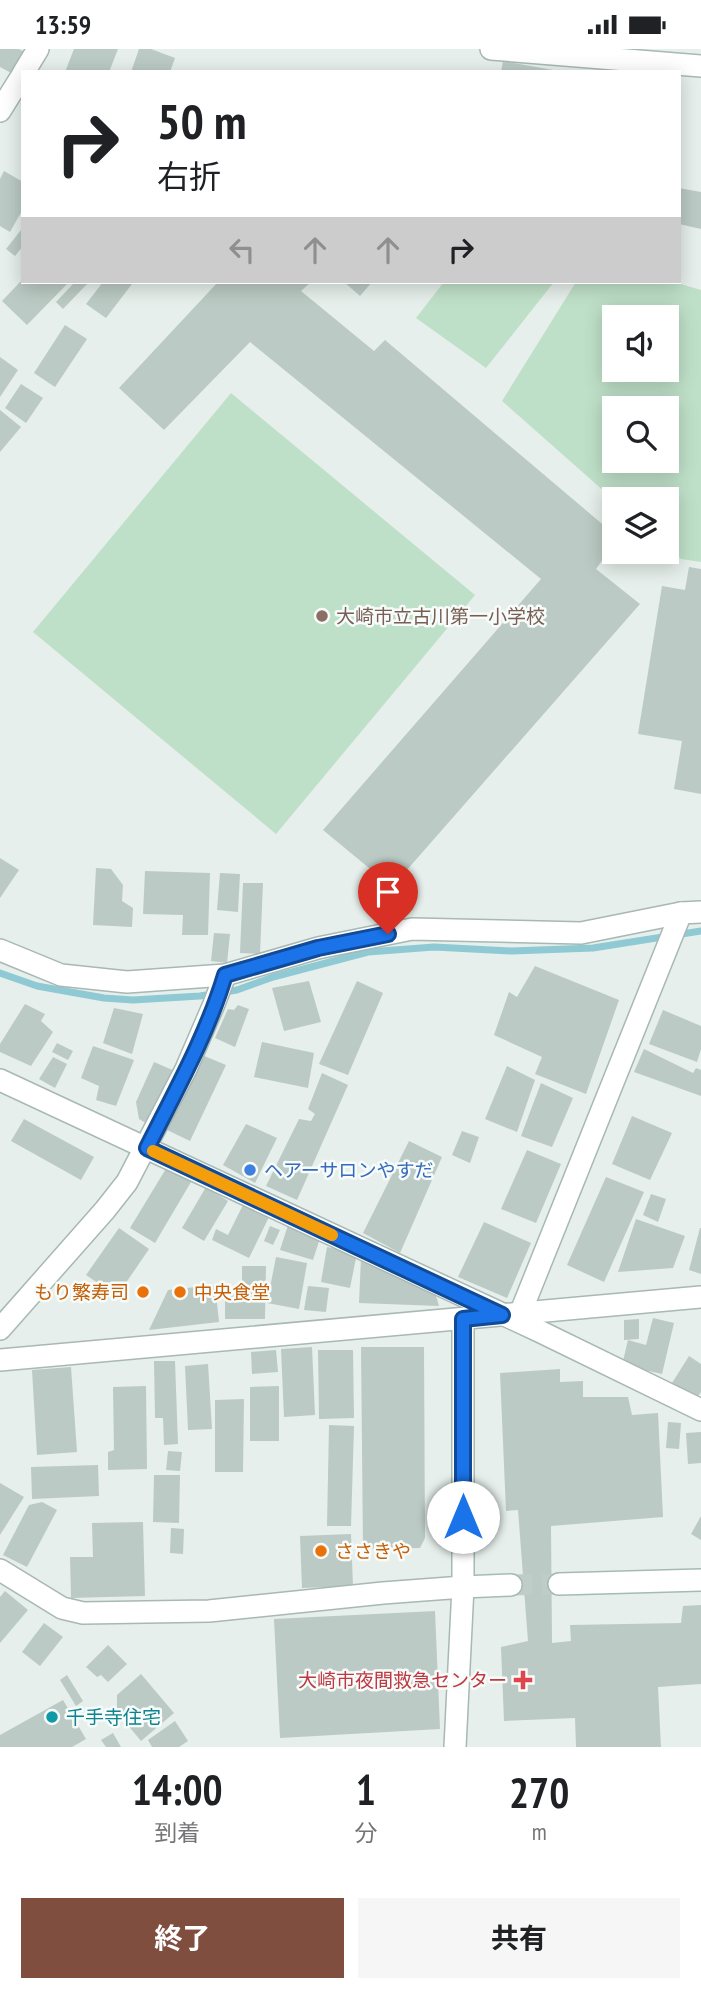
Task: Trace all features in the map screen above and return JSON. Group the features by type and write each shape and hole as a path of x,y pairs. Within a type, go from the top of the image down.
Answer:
{"street":[{"path":"25,70 38,49"},
{"path":"491,49 701,66"},
{"path":"0,111 21,76"},
{"path":"511,1314 667,950 686,917"},
{"path":"0,950 61,975 127,982 224,979 318,948 412,929 581,933 686,917"},
{"path":"0,1329 127,1182 186,1069 224,979"},
{"path":"0,1080 511,1314 701,1410"},
{"path":"0,1360 701,1297"},
{"path":"455,1747 463,1587 463,1319"},
{"path":"0,1570 62,1608 83,1613 209,1611 383,1593 511,1585"},
{"path":"559,1584 701,1580"}],"green space":[{"path":"442,284 552,284 486,368 416,318"},
{"path":"575,284 681,284 701,290 701,562 681,559 679,487 602,487 602,489 502,401"},
{"path":"231,393 475,595 276,834 33,632"}],"building":[{"path":"0,49 19,49 26,53 13,74 0,67"},
{"path":"74,49 118,49 110,70 66,70"},
{"path":"139,49 151,49 175,58 171,70 132,70"},
{"path":"503,61 553,70 501,70"},
{"path":"4,171 21,181 21,213 10,232 0,226 0,179"},
{"path":"681,188 701,192 701,229 681,224"},
{"path":"21,230 21,248 15,256 6,249"},
{"path":"21,281 21,284 67,284 27,325 2,301"},
{"path":"73,284 87,284 63,309 56,302"},
{"path":"101,284 132,284 106,318 86,304"},
{"path":"216,284 309,284 301,291 374,351 385,340 602,524 602,561 596,569 640,604 392,887 323,830 541,579 250,342 164,430 119,388"},
{"path":"346,284 370,284 360,296"},
{"path":"65,325 87,339 55,387 34,373"},
{"path":"0,357 18,370 0,397"},
{"path":"21,384 43,398 26,423 5,408"},
{"path":"0,410 21,427 0,452"},
{"path":"689,567 701,569 701,794 674,789 682,741 638,734 662,586 685,590"},
{"path":"0,858 19,870 0,898"},
{"path":"96,868 111,869 123,885 122,901 133,908 132,927 93,925"},
{"path":"145,871 210,873 208,935 182,935 183,915 143,914"},
{"path":"220,873 240,874 238,912 217,910"},
{"path":"243,883 263,883 260,954 240,953"},
{"path":"214,933 230,934 227,963 211,961"},
{"path":"535,966 619,1000 586,1094 535,1074 542,1057 494,1035 509,992 517,997"},
{"path":"309,981 321,1022 284,1031 272,988"},
{"path":"357,981 383,993 348,1075 319,1064"},
{"path":"25,1004 45,1014 41,1021 53,1032 31,1066 0,1052 0,1044"},
{"path":"238,1005 249,1009 235,1047 215,1038 228,1009 234,1010"},
{"path":"114,1008 143,1014 132,1054 103,1043"},
{"path":"663,1010 701,1026 701,1049 697,1062 649,1044"},
{"path":"262,1042 314,1053 308,1088 254,1077"},
{"path":"57,1043 73,1051 68,1060 52,1052"},
{"path":"93,1046 134,1060 116,1106 96,1100 99,1086 81,1078"},
{"path":"644,1049 693,1073 696,1068 701,1070 701,1096 634,1072"},
{"path":"202,1055 226,1065 190,1141 165,1129"},
{"path":"53,1057 67,1064 55,1088 39,1079"},
{"path":"154,1062 177,1072 149,1125 139,1119 136,1102"},
{"path":"507,1066 535,1080 517,1132 485,1119"},
{"path":"322,1073 348,1085 297,1200 266,1186 299,1119 311,1121 315,1114 308,1109"},
{"path":"541,1083 573,1098 552,1147 521,1136"},
{"path":"632,1116 672,1133 650,1180 612,1164"},
{"path":"24,1119 94,1157 81,1180 11,1141"},
{"path":"246,1124 277,1138 255,1183 223,1165"},
{"path":"462,1131 479,1137 470,1163 452,1155"},
{"path":"409,1141 442,1157 400,1253 363,1233"},
{"path":"527,1150 561,1164 536,1223 501,1209"},
{"path":"167,1167 191,1182 155,1243 130,1228"},
{"path":"606,1177 644,1192 604,1282 567,1265"},
{"path":"206,1187 228,1201 204,1241 182,1228"},
{"path":"651,1194 666,1199 658,1222 643,1215"},
{"path":"243,1205 269,1217 249,1258 212,1240 216,1229 228,1235"},
{"path":"636,1219 685,1236 673,1268 618,1272"},
{"path":"484,1222 531,1243 507,1298 458,1277"},
{"path":"288,1225 321,1235 313,1260 280,1250"},
{"path":"270,1226 280,1230 273,1245 264,1241"},
{"path":"119,1228 149,1249 117,1296 86,1275"},
{"path":"701,1228 701,1274 689,1270"},
{"path":"327,1247 357,1253 350,1288 321,1282"},
{"path":"276,1257 307,1263 299,1309 267,1303"},
{"path":"361,1258 434,1289 439,1306 359,1303"},
{"path":"242,1266 266,1266 265,1319 225,1319 225,1292 242,1292"},
{"path":"215,1285 219,1322 149,1330 168,1290"},
{"path":"308,1286 329,1288 326,1312 304,1310"},
{"path":"653,1318 674,1323 662,1374 622,1365 628,1340 646,1345"},
{"path":"639,1319 639,1339 624,1340 624,1320"},
{"path":"312,1347 315,1415 284,1417 281,1349"},
{"path":"361,1347 424,1347 425,1538 420,1548 363,1549"},
{"path":"276,1350 278,1372 252,1374 251,1352"},
{"path":"318,1350 353,1350 354,1418 319,1419"},
{"path":"689,1356 701,1364 701,1392 697,1398 672,1383"},
{"path":"154,1361 175,1361 178,1444 164,1445 163,1418 155,1418"},
{"path":"208,1364 212,1429 188,1430 185,1366"},
{"path":"71,1367 77,1452 37,1455 32,1370"},
{"path":"560,1369 560,1382 583,1381 583,1397 628,1397 632,1415 658,1413 663,1517 551,1526 552,1643 571,1641 570,1625 681,1623 683,1606 701,1605 701,1684 658,1687 661,1747 576,1747 575,1718 504,1721 501,1647 528,1641 518,1510 506,1511 500,1373"},
{"path":"146,1386 147,1469 108,1470 108,1452 114,1450 113,1387"},
{"path":"279,1386 279,1441 250,1441 250,1387"},
{"path":"244,1399 243,1472 215,1472 215,1400"},
{"path":"668,1422 681,1423 679,1449 666,1448"},
{"path":"329,1425 354,1426 351,1526 327,1526"},
{"path":"701,1432 701,1463 688,1464 686,1433"},
{"path":"168,1451 182,1452 180,1471 166,1470"},
{"path":"98,1465 99,1496 32,1499 31,1467"},
{"path":"154,1475 180,1475 179,1523 153,1522"},
{"path":"0,1483 24,1497 0,1535"},
{"path":"42,1502 57,1510 27,1567 3,1555 29,1505"},
{"path":"701,1516 701,1540 691,1534"},
{"path":"143,1522 145,1596 71,1598 70,1557 93,1557 92,1523"},
{"path":"171,1528 184,1529 183,1554 170,1553"},
{"path":"351,1534 353,1586 302,1588 300,1536"},
{"path":"5,1591 28,1610 0,1643 0,1597"},
{"path":"435,1611 440,1729 280,1738 274,1619"},
{"path":"44,1623 63,1637 40,1666 22,1652"},
{"path":"108,1645 127,1664 108,1682 86,1667"},
{"path":"141,1674 174,1713 141,1741 117,1712 117,1695"},
{"path":"67,1675 83,1701 76,1706 60,1680"},
{"name":"千手寺住宅","path":"63,1700 86,1739 72,1747 0,1747 0,1735"},
{"path":"175,1721 188,1741 179,1747 152,1747 148,1740"},
{"path":"113,1733 121,1747 106,1747 101,1740"}],"waterway":[{"path":"0,973 37,986 104,998 133,1000 200,996 237,990 273,977 368,952 434,947 512,951 593,948 701,931"}],"tunnel":[{"path":"511,1585 559,1584"}],"slow traffic":[{"path":"153,1151 332,1235"}],"place":[{"name":"大崎市立古川第一小学校","path":"322,616"},
{"name":"ヘアーサロンやすだ","path":"250,1170"},
{"name":"もり繁寿司","path":"143,1292"},
{"name":"中央食堂","path":"180,1292"},
{"name":"ささきや","path":"321,1551"},
{"name":"大崎市夜間救急センター","path":"523,1680"},
{"name":"千手寺住宅","path":"52,1717"}],"route":[{"path":"388,934 318,948 225,975 186,1069 147,1148 502,1315 463,1319 463,1517"}]}
